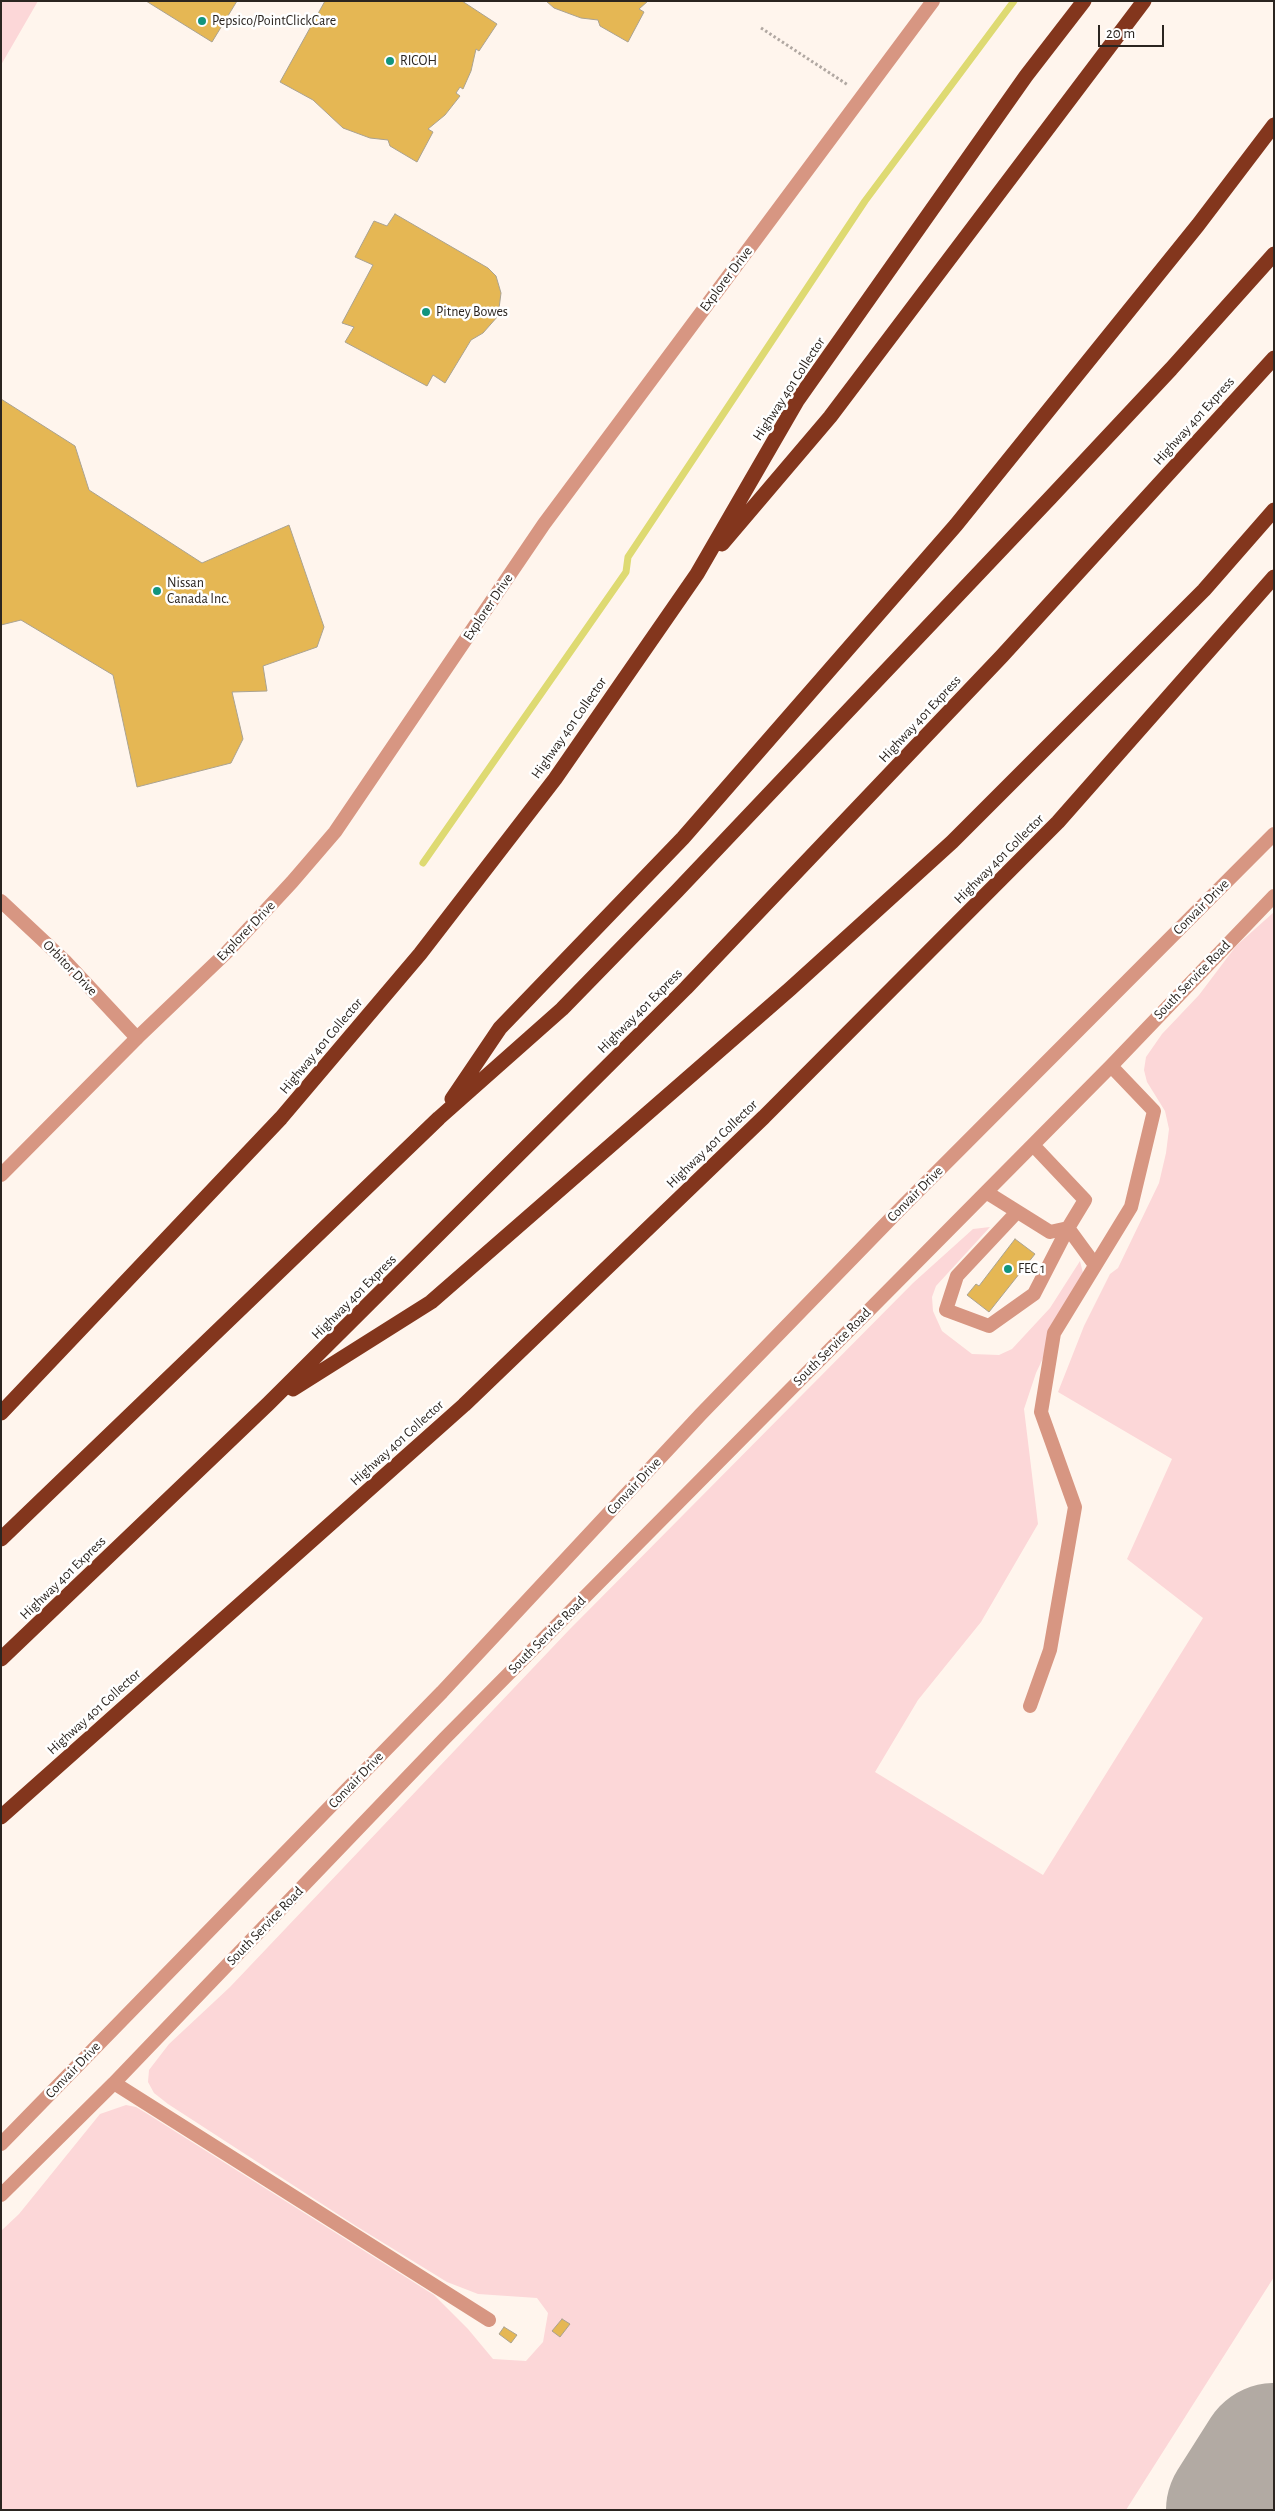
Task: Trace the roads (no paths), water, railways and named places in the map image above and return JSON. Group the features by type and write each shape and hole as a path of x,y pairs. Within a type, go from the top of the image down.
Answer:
{"highway":[{"name":"Highway 401 Collector","path":"1,1413 282,1118 420,954 555,779 697,574 797,401 1026,76 1084,1"},
{"path":"697,574 830,417 1144,1"},
{"path":"439,1118 500,1028 683,838 956,526 1198,225 1274,125"},
{"path":"1,1538 439,1118 562,1008 678,891 1171,369 1274,254"},
{"name":"Highway 401 Express","path":"1,1659 268,1404 686,988 988,670 1274,358"},
{"path":"268,1404 431,1302 790,990 959,835 1204,590 1274,510"},
{"name":"Highway 401 Collector","path":"1,1817 464,1405 764,1117 1058,822 1274,577"}],"street":[{"name":"Explorer Drive","path":"1,1175 227,952 335,832 544,524 932,1"},
{"name":"Convair Drive","path":"1,2144 442,1692 721,1393 918,1191 1274,834"},
{"name":"South Service Road","path":"1,2194 114,2083 445,1738 1111,1066 1274,896"},
{"name":"Orbitor Drive","path":"1,901 65,961 138,1038"},
{"path":"1030,1706 1050,1650 1075,1507 1041,1412 1054,1333 1131,1206 1154,1112 1111,1066"},
{"path":"1017,1212 956,1276 946,1310 990,1326 1034,1294 1068,1228 1085,1200 1033,1145"},
{"path":"986,1192 1050,1232 1068,1228"},
{"path":"1068,1228 1096,1265"},
{"path":"114,2083 489,2320"}],"waterway":[{"path":"423,863 626,572 628,557 865,201 1014,1"}],"place":[{"name":"Pepsico/PointClickCare","path":"202,21"},
{"name":"RICOH","path":"390,61"},
{"name":"Pitney Bowes","path":"426,312"},
{"name":"Nissan Canada Inc.","path":"157,591"},
{"name":"FEC 1","path":"1008,1269"}]}
